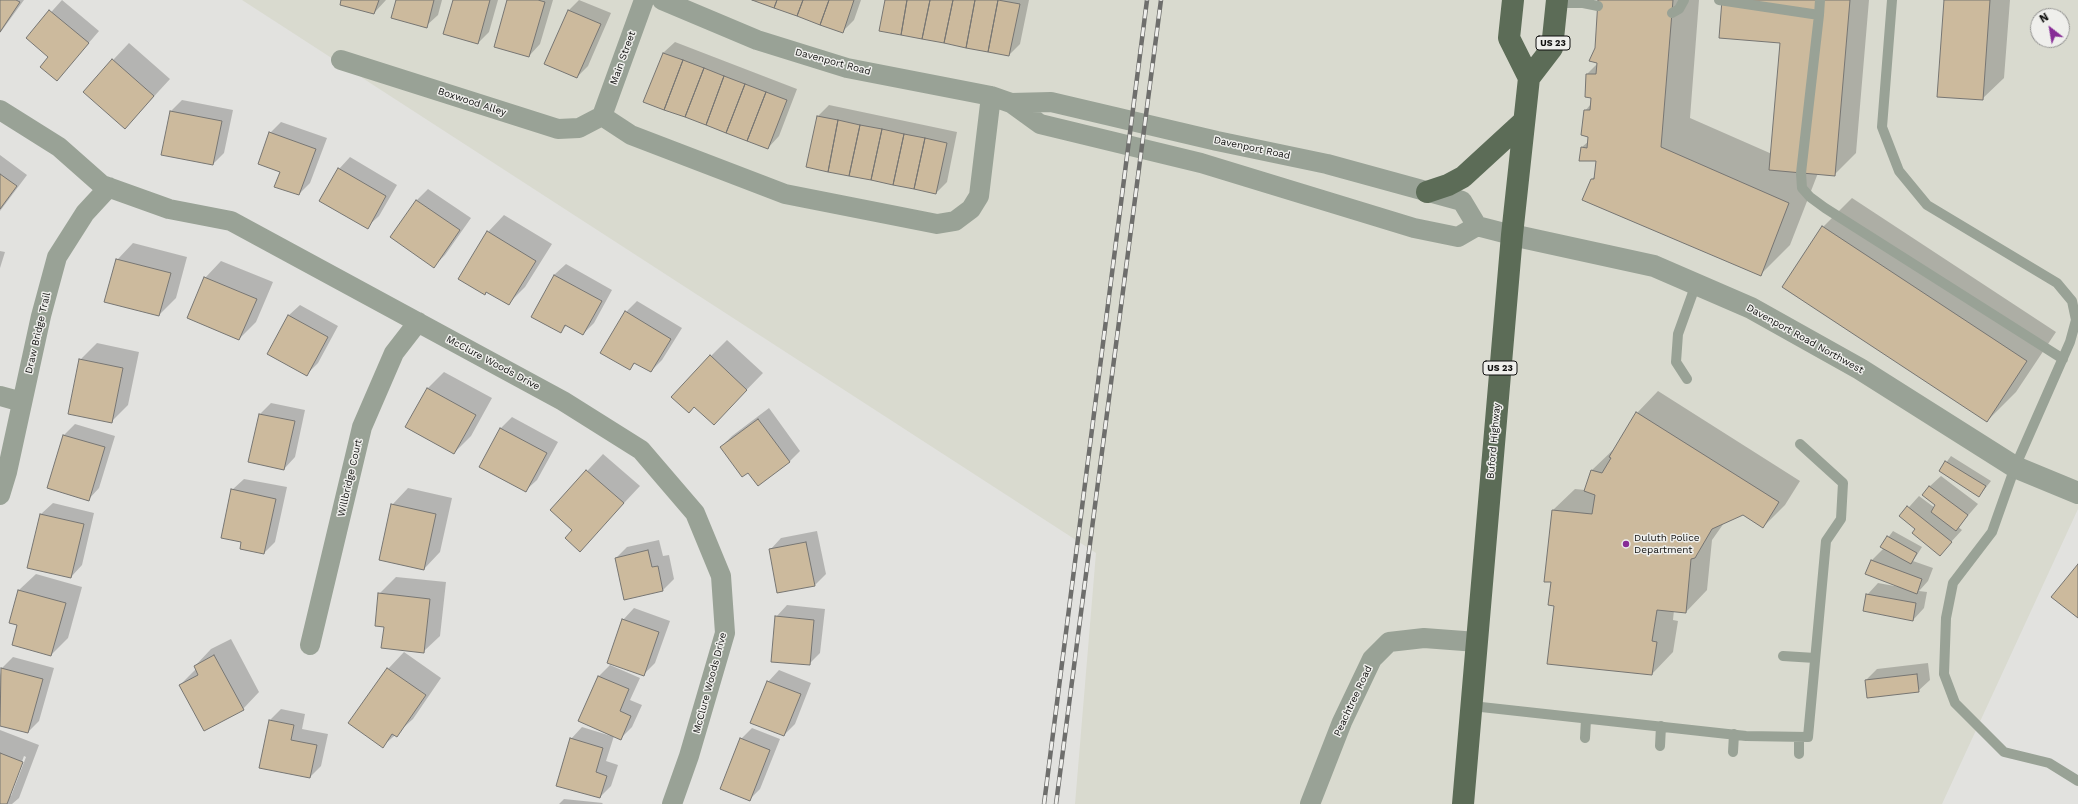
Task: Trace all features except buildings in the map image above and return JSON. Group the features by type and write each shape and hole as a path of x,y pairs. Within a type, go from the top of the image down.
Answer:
{"main road":[{"path":"1513,0 1509,38 1529,78"},
{"name":"US 23","path":"1529,78 1552,48 1557,1"},
{"name":"Buford Highway","path":"1463,804 1512,235 1529,78"},
{"path":"1427,192 1448,185 1463,177 1524,121"}],"street":[{"name":"Main Street","path":"602,116 644,0"},
{"name":"Davenport Road","path":"662,0 757,40 848,68 991,96 1011,103 1040,124 1201,163 1414,228 1458,238 1477,226 1462,201 1327,164 1217,141 1051,102 1011,103"},
{"name":"Boxwood Alley","path":"341,60 558,129 579,128 602,116"},
{"path":"602,116 630,135 785,194 937,224 955,221 971,209 979,196 991,96"},
{"name":"McClure Woods Drive","path":"0,110 59,147 102,185 169,210 231,221 563,401 641,450 695,513 721,576 725,633 689,756 672,804"},
{"name":"Draw Bridge Trail","path":"0,495 7,472 41,316 57,257 85,213 109,188"},
{"path":"1477,226 1512,235"},
{"name":"Davenport Road Northwest","path":"1512,235 1654,266 1751,308 1860,369 2015,467 2078,493"},
{"name":"Willbridge Court","path":"310,646 362,427 394,353 418,322"},
{"path":"0,396 22,402"},
{"name":"Peachtree Road","path":"1310,804 1342,722 1372,659 1389,642 1424,638 1477,642"}],"lane":[{"path":"1672,13 1679,9 1684,0"},
{"path":"1719,0 1758,3 1818,15"},
{"path":"1820,0 1801,173 1802,188 1810,198 1825,208 2063,359"},
{"path":"1892,0 1882,127 1899,171 1927,205 2057,283 2072,301 2076,320 2063,359 2015,467 1992,532 1953,583 1946,618 1944,674 1955,703 2004,752 2049,763 2078,781"},
{"path":"1557,1 1598,6"},
{"path":"1687,379 1676,362 1678,334 1696,284"},
{"path":"1472,706 1734,734 1799,738 1808,737 1826,541 1841,519 1843,483 1800,444"},
{"path":"1783,656 1815,658"},
{"path":"1585,738 1586,719"},
{"path":"1660,746 1661,726"},
{"path":"1733,752 1734,734"},
{"path":"1798,754 1799,738"}],"shaded area":[{"path":"242,0 2078,0 2078,509 1942,804 1075,804 1096,553"}],"railway":[{"path":"1044,804 1147,0"},
{"path":"1056,804 1161,0"}],"place":[{"name":"Duluth Police Department","path":"1626,544"}]}
